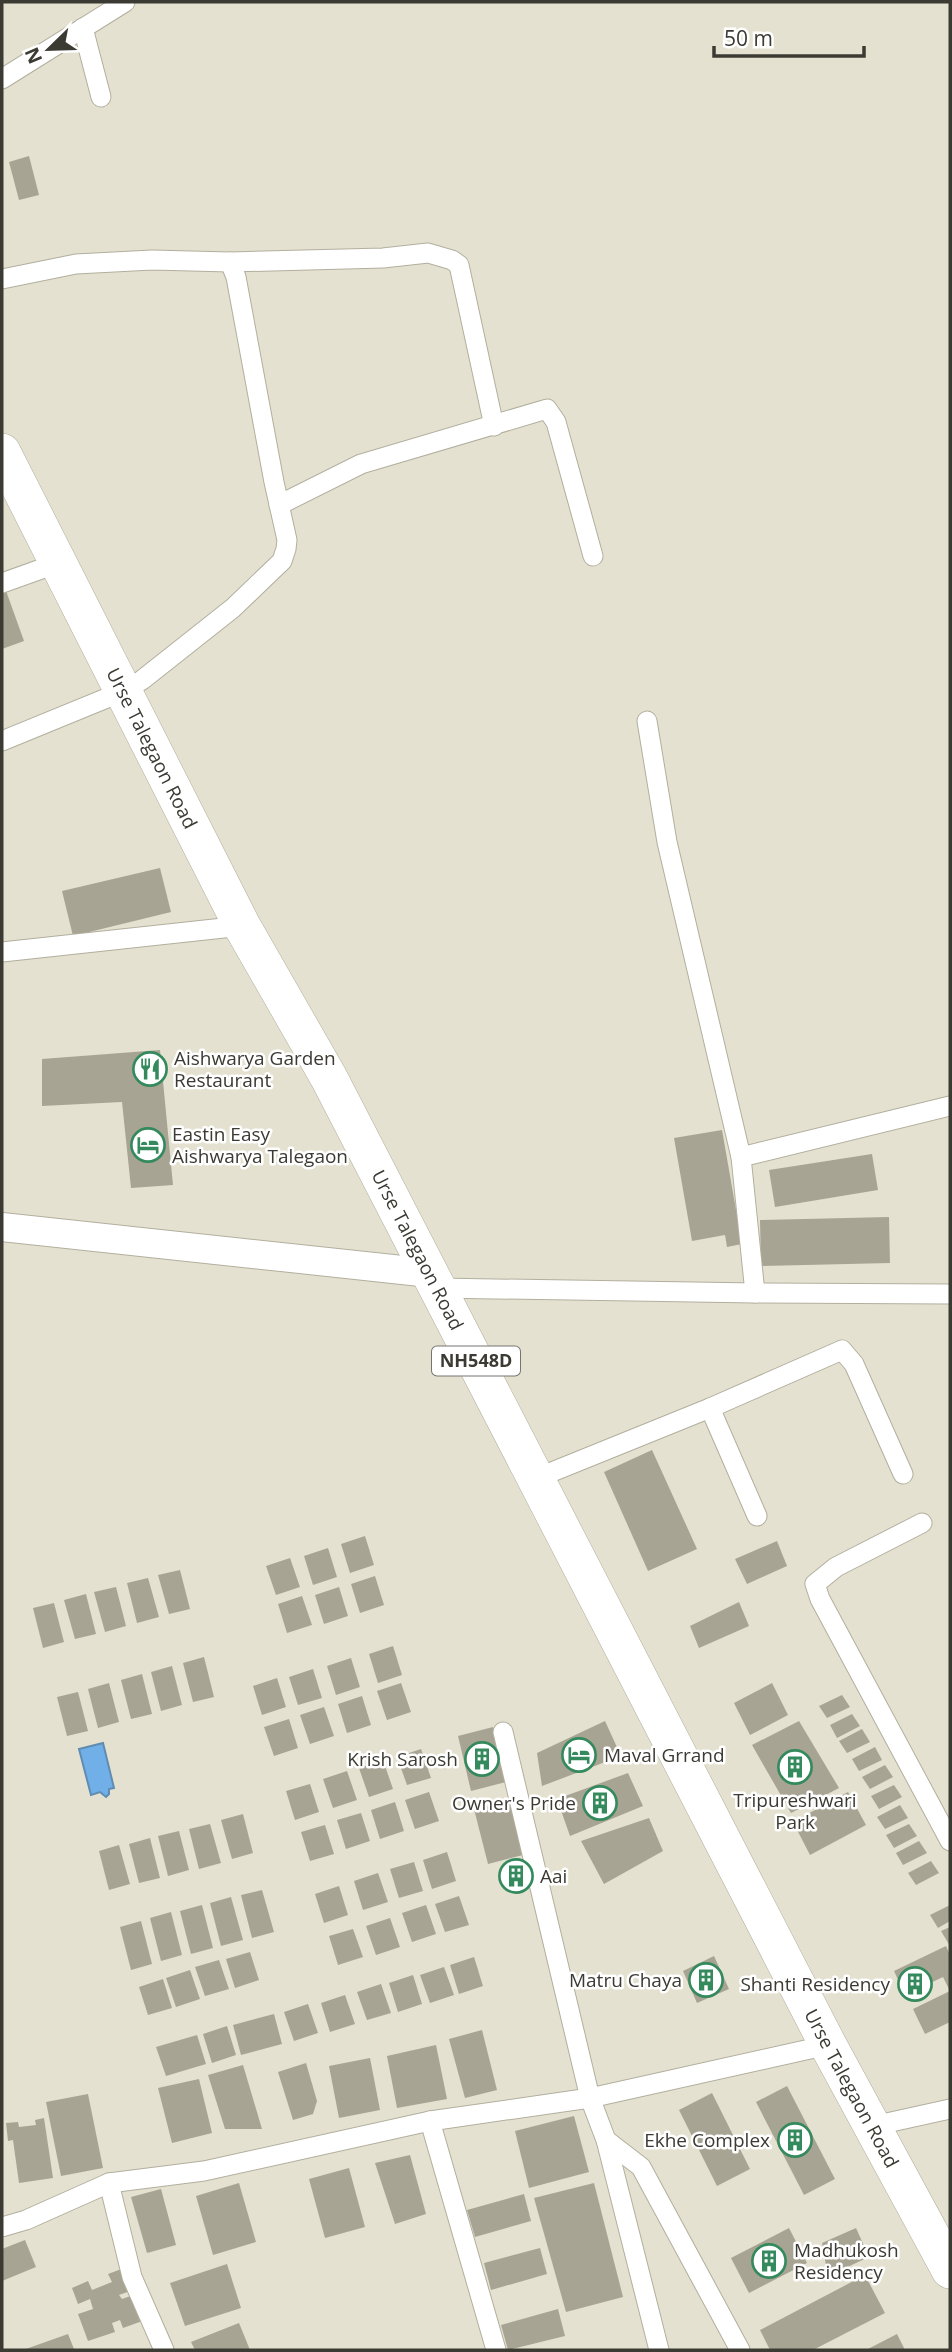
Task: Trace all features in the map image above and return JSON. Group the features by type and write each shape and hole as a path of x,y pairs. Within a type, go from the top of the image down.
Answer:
{"highway":[{"name":"Urse Talegaon Road","path":"3,455 242,926 324,1068 828,2045 950,2270"}],"street":[{"path":"2,79 125,2"},
{"path":"83,28 101,97"},
{"path":"2,279 76,264 152,260 230,262 383,258 428,253 452,260 459,265 494,426"},
{"path":"2,741 124,691 142,680 233,608 282,561 287,540 236,277 230,262"},
{"path":"279,505 361,464 547,409 556,422 593,556"},
{"path":"2,583 58,563"},
{"path":"647,721 667,842 741,1157 755,1293"},
{"path":"2,952 242,926"},
{"path":"741,1157 950,1106"},
{"path":"2,1227 434,1280 755,1293 950,1294"},
{"path":"537,1478 710,1409 842,1350 854,1364 904,1474"},
{"path":"710,1409 757,1516"},
{"path":"922,1523 836,1567 815,1584 820,1599 950,1841"},
{"path":"503,1732 590,2098 606,2140 659,2350"},
{"path":"2,2227 26,2220 109,2183 204,2171 430,2121 590,2098 828,2045"},
{"path":"873,2126 950,2109"},
{"path":"430,2121 496,2350"},
{"path":"606,2140 641,2168 740,2350"},
{"path":"109,2183 132,2277 164,2350"}],"water":[{"path":"103,1743 114,1788 109,1789 106,1797 100,1792 91,1795 79,1749"}],"building":[{"path":"29,156 39,195 19,200 9,162"},
{"path":"5,588 24,641 2,649 2,589"},
{"path":"160,868 171,912 73,936 62,891"},
{"name":"Eastin Easy Aishwarya Talegaon","path":"160,1050 173,1185 131,1188 122,1102 42,1106 42,1059"},
{"path":"722,1130 742,1244 727,1247 725,1235 692,1241 674,1138"},
{"path":"872,1154 878,1190 775,1207 769,1170"},
{"path":"889,1217 890,1263 761,1266 760,1220"},
{"path":"652,1450 697,1549 648,1571 604,1472"},
{"path":"365,1536 374,1565 350,1573 341,1544"},
{"path":"777,1541 787,1566 747,1584 735,1559"},
{"path":"328,1548 337,1577 313,1585 304,1556"},
{"path":"290,1558 300,1587 276,1595 266,1566"},
{"path":"180,1570 190,1609 169,1614 158,1575"},
{"path":"375,1576 384,1605 360,1613 351,1584"},
{"path":"148,1578 159,1617 137,1623 127,1583"},
{"path":"116,1587 126,1626 105,1632 94,1592"},
{"path":"339,1587 348,1616 324,1624 315,1595"},
{"path":"86,1594 96,1634 75,1639 64,1600"},
{"path":"302,1596 312,1625 287,1633 278,1604"},
{"path":"739,1602 749,1626 699,1648 690,1626"},
{"path":"54,1603 64,1642 43,1648 33,1608"},
{"path":"393,1646 402,1675 378,1683 369,1654"},
{"path":"204,1657 214,1697 193,1702 183,1663"},
{"path":"351,1658 360,1687 336,1695 327,1666"},
{"path":"172,1666 182,1705 161,1711 151,1672"},
{"path":"313,1669 322,1698 298,1705 289,1677"},
{"path":"142,1674 152,1714 131,1719 121,1680"},
{"path":"277,1678 286,1707 262,1715 253,1686"},
{"path":"109,1683 119,1722 98,1728 88,1689"},
{"path":"401,1683 411,1712 387,1720 377,1691"},
{"path":"772,1683 788,1715 750,1735 734,1703"},
{"path":"78,1692 88,1731 67,1736 57,1697"},
{"path":"842,1695 850,1707 827,1718 819,1706"},
{"path":"362,1696 371,1725 347,1733 338,1704"},
{"path":"324,1707 334,1736 310,1744 300,1715"},
{"path":"852,1714 860,1726 837,1738 830,1725"},
{"path":"289,1719 298,1748 274,1756 264,1727"},
{"name":"Maval Grrand","path":"605,1721 621,1756 542,1786 537,1753"},
{"name":"Tripureshwari Park","path":"799,1721 839,1788 791,1813 752,1745"},
{"name":"Krish Sarosh","path":"493,1727 506,1782 471,1791 458,1736"},
{"path":"862,1729 870,1742 847,1753 839,1741"},
{"path":"875,1747 882,1760 859,1771 852,1759"},
{"path":"421,1749 431,1778 407,1785 397,1757"},
{"path":"383,1760 393,1789 369,1797 359,1768"},
{"path":"885,1765 893,1777 870,1789 862,1777"},
{"path":"347,1771 357,1800 333,1808 323,1779"},
{"name":"Owner's Pride","path":"628,1773 643,1806 570,1836 557,1799"},
{"path":"310,1784 319,1812 295,1820 286,1791"},
{"path":"894,1785 902,1797 879,1809 871,1796"},
{"path":"429,1792 439,1821 415,1829 405,1800"},
{"path":"848,1792 866,1825 810,1855 793,1822"},
{"path":"510,1800 523,1855 488,1864 474,1809"},
{"path":"395,1802 404,1831 380,1839 371,1810"},
{"path":"900,1805 908,1818 885,1829 877,1817"},
{"path":"361,1813 370,1841 346,1849 337,1820"},
{"path":"243,1814 253,1853 232,1859 221,1820"},
{"path":"649,1818 663,1851 604,1884 581,1841"},
{"path":"210,1824 221,1863 199,1869 189,1829"},
{"path":"909,1824 917,1836 894,1848 886,1835"},
{"path":"325,1825 334,1854 310,1861 301,1832"},
{"path":"179,1831 189,1870 168,1876 158,1836"},
{"path":"150,1838 160,1878 139,1883 129,1844"},
{"path":"919,1841 927,1853 903,1865 896,1853"},
{"path":"119,1845 130,1884 109,1890 99,1851"},
{"path":"447,1852 456,1881 432,1889 423,1860"},
{"path":"931,1861 939,1873 916,1885 908,1873"},
{"path":"414,1862 423,1891 399,1898 390,1869"},
{"name":"Aai","path":"524,1863 530,1884 508,1890 503,1868"},
{"path":"378,1873 388,1902 363,1910 354,1881"},
{"path":"339,1886 348,1915 324,1923 315,1894"},
{"path":"262,1890 274,1932 252,1938 241,1895"},
{"path":"459,1896 469,1925 445,1932 435,1904"},
{"path":"231,1897 243,1940 221,1946 210,1903"},
{"path":"202,1905 213,1948 191,1954 180,1911"},
{"path":"426,1905 436,1934 412,1942 402,1913"},
{"path":"950,1905 950,1921 938,1928 930,1915"},
{"path":"171,1912 182,1955 161,1961 150,1918"},
{"path":"390,1918 400,1947 376,1955 366,1926"},
{"path":"141,1921 152,1964 131,1970 120,1927"},
{"path":"950,1927 950,1946 941,1931"},
{"path":"353,1929 363,1957 338,1965 329,1936"},
{"name":"Shanti Residency","path":"946,1946 950,1955 950,1991 943,1977 905,1995 894,1971"},
{"path":"250,1952 259,1980 235,1988 226,1959"},
{"name":"Matru Chaya","path":"714,1956 729,1989 697,2003 683,1971"},
{"path":"474,1957 483,1986 459,1994 450,1965"},
{"path":"219,1960 229,1989 205,1996 195,1967"},
{"path":"444,1967 454,1995 430,2003 420,1975"},
{"path":"190,1970 200,1999 176,2007 166,1978"},
{"path":"413,1975 422,2004 398,2012 389,1983"},
{"path":"163,1979 172,2008 148,2015 139,1987"},
{"path":"381,1984 391,2013 367,2020 357,1992"},
{"path":"950,1991 950,2022 925,2034 913,2009"},
{"path":"345,1995 355,2024 330,2032 321,2003"},
{"path":"308,2004 318,2033 294,2041 284,2012"},
{"path":"274,2014 282,2044 241,2055 233,2025"},
{"path":"227,2026 236,2055 212,2063 203,2034"},
{"path":"482,2030 497,2090 465,2098 449,2039"},
{"path":"197,2035 206,2064 166,2076 156,2047"},
{"path":"436,2045 447,2099 397,2108 387,2056"},
{"path":"370,2058 380,2110 339,2118 329,2066"},
{"path":"306,2063 317,2101 313,2114 293,2120 278,2072"},
{"path":"243,2065 262,2129 225,2129 208,2075"},
{"path":"199,2079 212,2133 172,2143 158,2088"},
{"name":"Ekhe Complex","path":"787,2086 835,2179 804,2195 756,2102"},
{"path":"712,2093 750,2169 717,2186 679,2110"},
{"path":"88,2094 103,2168 61,2176 46,2102"},
{"path":"574,2116 589,2172 529,2188 515,2131"},
{"path":"44,2118 53,2178 19,2183 13,2140 8,2141 6,2123 18,2122 19,2127 36,2125 35,2120"},
{"path":"410,2155 426,2214 395,2224 375,2163"},
{"path":"349,2168 365,2227 325,2238 309,2179"},
{"path":"239,2183 256,2242 213,2255 196,2196"},
{"path":"594,2183 623,2297 566,2312 534,2198"},
{"path":"161,2189 176,2245 147,2253 131,2197"},
{"path":"524,2194 531,2221 475,2237 467,2210"},
{"name":"Madhukosh Residency","path":"789,2228 807,2263 749,2293 731,2258"},
{"path":"856,2228 869,2257 828,2276 822,2243"},
{"path":"25,2240 36,2267 2,2281 2,2249"},
{"path":"540,2248 547,2274 491,2290 484,2263"},
{"path":"227,2264 241,2308 185,2326 170,2283"},
{"path":"124,2268 133,2290 119,2295 122,2299 136,2294 145,2320 123,2328 120,2320 112,2323 115,2332 88,2341 78,2314 93,2309 90,2299 78,2304 72,2288 88,2281 92,2290 112,2282 108,2274"},
{"path":"865,2275 885,2313 813,2350 770,2350 760,2330"},
{"path":"558,2309 565,2336 508,2350 501,2325"},
{"path":"239,2323 250,2350 195,2350 191,2342"},
{"path":"68,2334 74,2349 23,2350"},
{"path":"897,2334 905,2350 866,2350"}],"place":[{"name":"Aishwarya Garden Restaurant","path":"150,1069"},
{"name":"Eastin Easy Aishwarya Talegaon","path":"148,1145"},
{"name":"Maval Grrand","path":"579,1755"},
{"name":"Krish Sarosh","path":"482,1759"},
{"name":"Tripureshwari Park","path":"795,1767"},
{"name":"Owner's Pride","path":"600,1803"},
{"name":"Aai","path":"516,1876"},
{"name":"Matru Chaya","path":"706,1980"},
{"name":"Shanti Residency","path":"915,1984"},
{"name":"Ekhe Complex","path":"795,2140"},
{"name":"Madhukosh Residency","path":"769,2261"}]}
